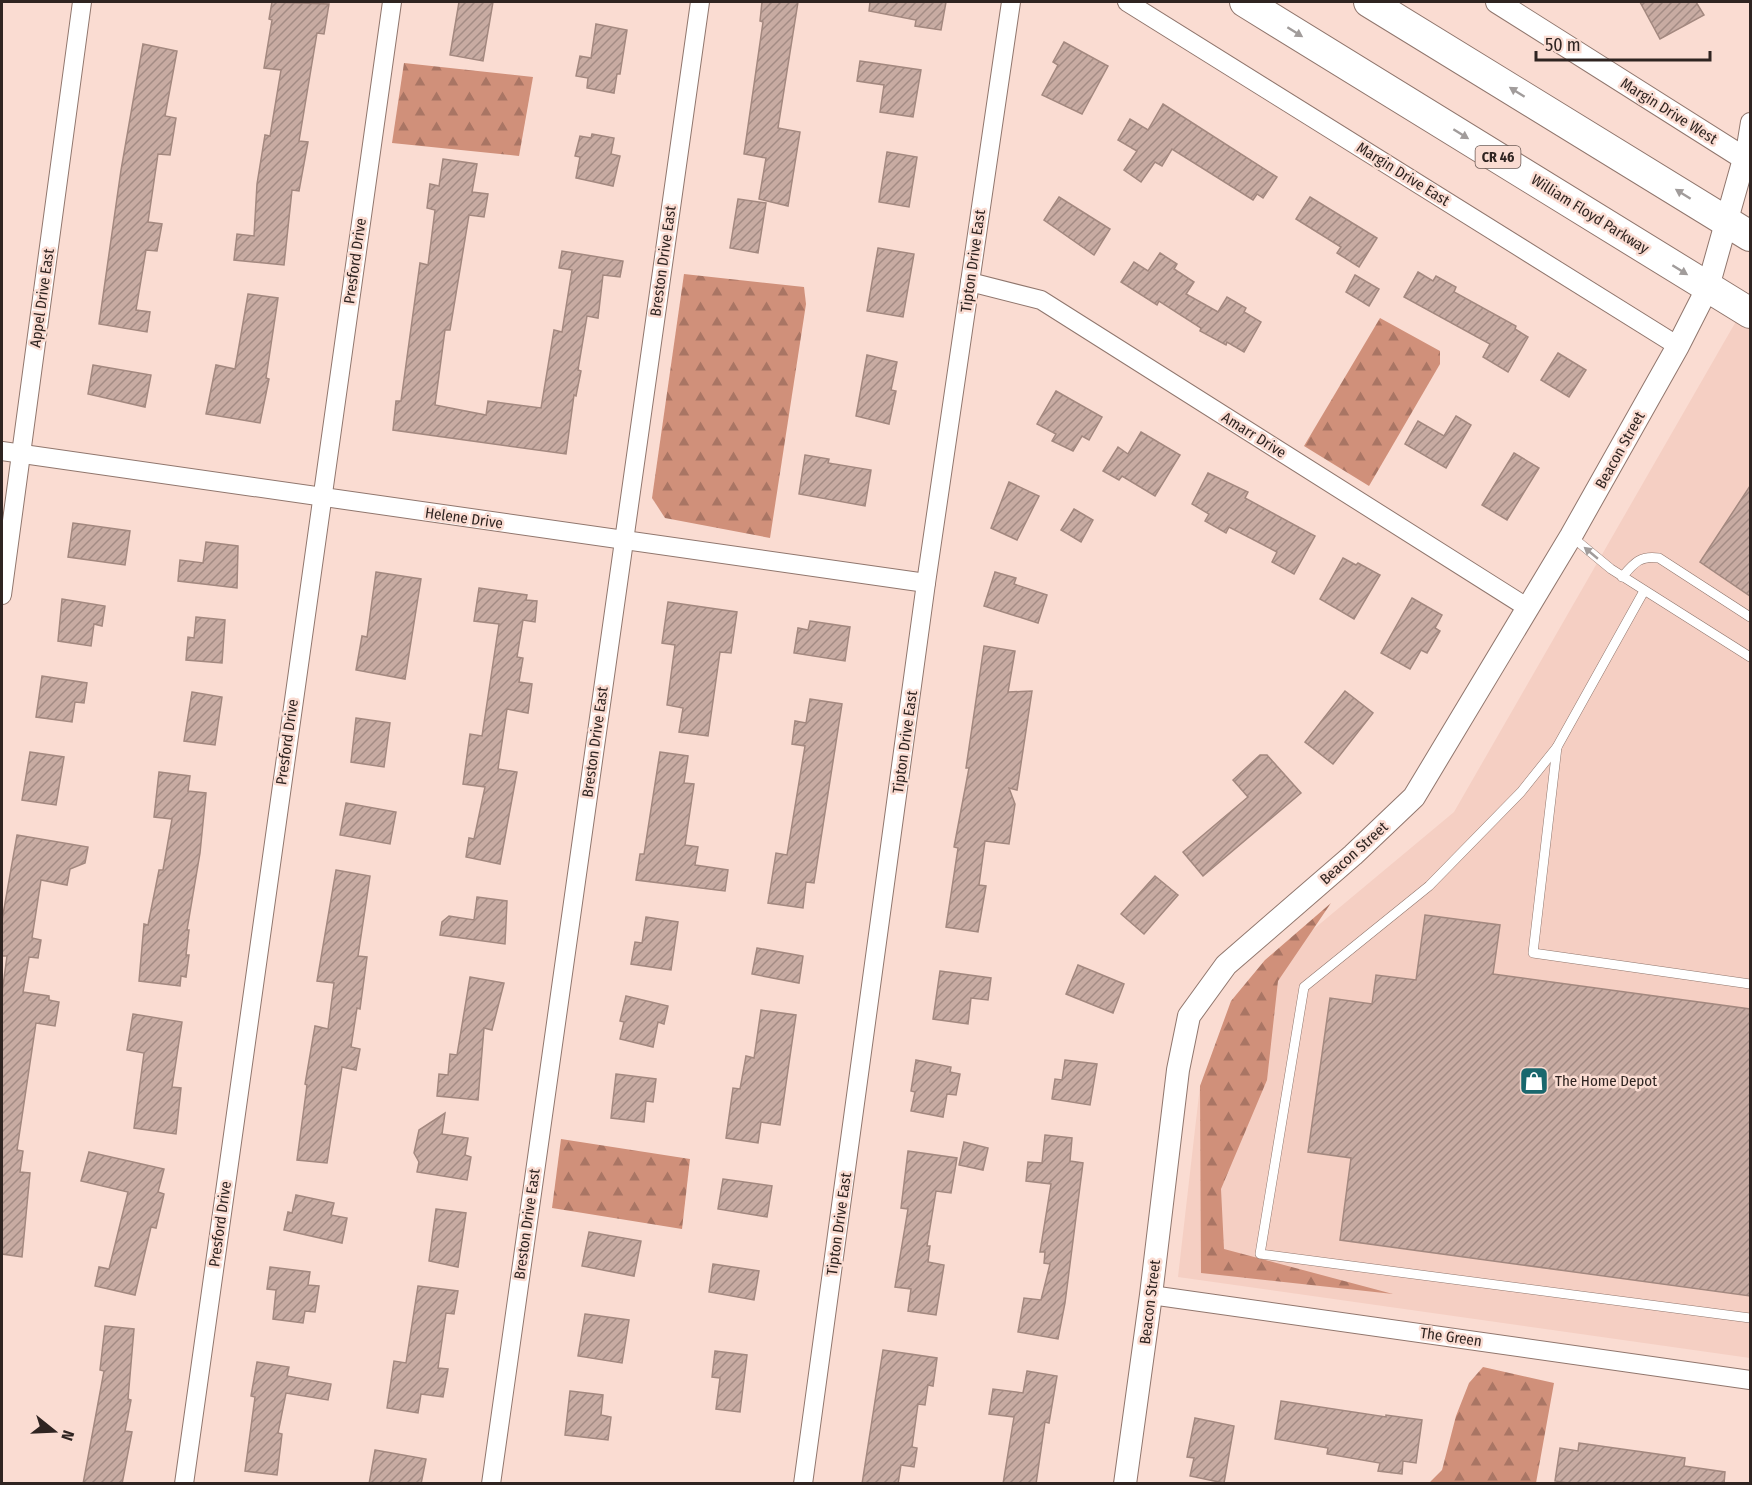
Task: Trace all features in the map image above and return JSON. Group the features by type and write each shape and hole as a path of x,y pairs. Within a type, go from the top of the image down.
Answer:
{"highway":[{"name":"William Floyd Parkway","path":"1245,2 1750,313"},
{"path":"1369,2 1739,229"}],"street":[{"name":"Appel Drive East","path":"2,595 82,2"},
{"name":"Presford Drive","path":"184,1484 392,2"},
{"name":"Breston Drive East","path":"491,1484 700,2"},
{"name":"Tipton Drive East","path":"803,1484 927,583 1011,2"},
{"name":"Margin Drive East","path":"1127,2 1678,346"},
{"name":"Margin Drive West","path":"1497,2 1747,160"},
{"path":"1747,160 1750,122"},
{"name":"Beacon Street","path":"1125,1484 1178,1070 1189,1016 1226,965 1353,855 1414,797 1571,536 1678,346 1708,287 1718,254 1739,229 1747,160"},
{"name":"Amarr Drive","path":"970,282 1041,300 1528,608"},
{"name":"Helene Drive","path":"2,451 927,583"},
{"name":"The Green","path":"1151,1295 1750,1380"}],"lane":[{"path":"1571,536 1622,577 1750,657"},
{"path":"1622,577 1636,560 1646,556 1659,558 1750,617"},
{"path":"1644,591 1557,747 1521,792 1429,886 1304,987 1260,1254 1750,1318"},
{"path":"1557,747 1533,953 1750,984"}],"shaded area":[{"path":"1750,297 1750,1358 1178,1277 1200,1086 1255,978 1454,812"}],"green space":[{"path":"404,63 533,77 519,156 392,143"},
{"path":"684,274 804,287 806,304 770,538 665,518 652,498"},
{"path":"1380,318 1440,351 1440,364 1369,486 1304,446"},
{"path":"1331,903 1278,981 1267,1080 1221,1189 1224,1249 1393,1294 1201,1273 1200,1086 1231,1001 1265,960"},
{"path":"561,1139 690,1159 682,1229 552,1208"},
{"path":"1483,1367 1554,1383 1536,1483 1429,1483 1442,1470 1456,1416 1469,1383"}],"building":[{"path":"272,2 329,4 324,34 317,33 299,141 308,142 299,191 292,190 284,265 234,260 237,234 254,236 257,184 265,135 270,136 281,70 264,68 272,20 269,19"},
{"path":"459,2 493,2 483,61 450,55"},
{"path":"762,2 798,2 778,128 800,132 788,206 759,199 766,158 744,154 763,22 760,21"},
{"path":"870,2 946,2 941,30 915,26 916,20 869,11"},
{"path":"1640,2 1696,2 1704,15 1660,39"},
{"path":"596,24 627,30 620,74 617,74 614,93 587,88 588,78 576,76 580,56 591,58"},
{"path":"1064,42 1108,66 1082,114 1042,95 1058,65 1053,62"},
{"path":"143,44 177,51 165,116 176,118 170,155 158,154 148,222 162,224 157,251 146,250 136,310 150,312 147,332 99,324 121,170"},
{"path":"860,61 921,70 913,117 880,112 884,85 857,81"},
{"path":"1163,104 1277,177 1263,198 1257,194 1253,200 1172,149 1162,166 1155,162 1141,182 1124,170 1137,151 1118,140 1130,119 1148,130"},
{"path":"592,134 614,138 611,154 620,156 613,186 576,178 580,157 575,156 580,136 591,138"},
{"path":"887,152 917,157 909,207 879,202"},
{"path":"443,159 477,164 472,192 488,194 484,217 469,215 450,330 445,330 435,405 486,415 488,401 541,408 554,330 562,332 572,270 559,268 562,251 623,261 620,277 603,275 598,318 587,316 578,370 581,371 576,396 574,395 566,454 393,430 396,401 401,401 420,263 428,265 435,210 427,208 430,184 439,186"},
{"path":"1059,197 1110,229 1094,255 1044,220"},
{"path":"1310,197 1377,238 1359,267 1337,253 1341,247 1296,219"},
{"path":"738,199 766,203 758,253 730,248"},
{"path":"878,248 914,254 903,317 867,311"},
{"path":"1160,253 1177,264 1174,269 1194,282 1186,294 1218,312 1227,297 1246,308 1244,312 1261,322 1244,352 1200,331 1201,328 1159,301 1157,305 1121,282 1134,262 1148,271"},
{"path":"1418,272 1433,281 1436,276 1456,287 1454,292 1516,326 1515,329 1528,337 1508,372 1483,357 1490,344 1404,297"},
{"path":"1355,275 1379,289 1369,306 1346,292"},
{"path":"248,294 278,298 266,378 269,379 260,423 206,414 216,365 235,369"},
{"path":"1558,353 1586,370 1569,397 1541,380"},
{"path":"867,355 897,362 891,390 896,391 889,424 856,416"},
{"path":"93,365 151,375 145,407 88,394"},
{"path":"1056,391 1102,417 1089,440 1082,436 1073,451 1052,441 1056,434 1037,424"},
{"path":"1456,416 1471,425 1446,468 1405,444 1418,421 1444,436"},
{"path":"1141,432 1180,455 1155,496 1122,476 1119,480 1103,471 1118,447 1128,454"},
{"path":"1514,453 1539,468 1507,520 1482,505"},
{"path":"805,455 829,459 828,463 871,470 865,506 799,494"},
{"path":"1208,473 1248,492 1245,498 1315,536 1294,574 1272,562 1277,552 1229,527 1226,533 1205,521 1209,514 1192,504"},
{"path":"1009,482 1039,496 1017,540 991,528"},
{"path":"1750,486 1750,596 1700,562"},
{"path":"1074,509 1093,520 1081,542 1061,530"},
{"path":"73,523 130,531 125,565 68,557"},
{"path":"206,542 238,546 237,588 178,581 180,560 203,563"},
{"path":"1343,558 1380,575 1354,619 1320,599"},
{"path":"376,572 421,579 405,679 356,670 362,636 367,637"},
{"path":"995,572 1016,578 1014,584 1047,595 1038,623 984,606"},
{"path":"479,588 527,595 526,600 537,601 535,622 523,620 517,657 523,658 519,682 532,684 528,713 507,709 498,769 517,772 500,864 466,857 469,838 474,839 485,787 463,784 470,734 482,736 499,624 474,621"},
{"path":"1412,598 1442,615 1435,628 1440,631 1427,653 1421,650 1410,669 1381,653"},
{"path":"62,599 105,606 102,626 94,624 91,646 58,641"},
{"path":"668,602 737,612 731,653 720,652 708,736 679,732 683,708 667,705 675,645 662,643"},
{"path":"196,617 225,620 222,663 186,660 188,637 194,638"},
{"path":"810,621 850,627 845,661 794,653 798,628 808,630"},
{"path":"984,646 1015,651 1008,692 1032,691 1017,790 1009,788 1015,804 1009,844 985,841 979,885 986,886 978,932 946,927 958,848 954,847 969,768 966,768"},
{"path":"42,676 87,683 84,703 75,702 72,722 36,717"},
{"path":"1345,691 1373,713 1333,764 1305,742"},
{"path":"192,692 222,697 215,745 184,741"},
{"path":"810,699 842,704 814,883 806,882 803,908 768,903 776,853 787,855 805,746 792,744 795,721 806,723"},
{"path":"356,718 390,723 384,767 351,762"},
{"path":"30,752 64,757 56,805 22,800"},
{"path":"660,752 688,756 684,783 694,784 685,845 698,847 695,865 728,870 725,891 636,880 640,854 644,854"},
{"path":"1260,755 1267,755 1301,793 1203,876 1183,852 1248,797 1233,780"},
{"path":"159,772 190,776 188,791 206,793 200,853 187,930 189,930 186,955 189,955 186,977 181,976 180,986 139,981 144,924 148,925 159,870 163,870 172,819 154,817"},
{"path":"346,803 396,812 390,844 340,835"},
{"path":"17,835 88,847 85,863 70,869 67,885 41,880 32,938 41,940 38,958 29,957 23,992 49,996 49,1000 59,1002 55,1026 36,1023 17,1150 23,1151 20,1172 30,1173 22,1257 2,1254 2,993 7,956 2,956 2,920"},
{"path":"336,870 370,876 358,956 367,957 360,1009 357,1008 351,1047 360,1049 356,1070 342,1067 327,1163 297,1160 307,1085 305,1084 315,1026 328,1029 334,983 317,981"},
{"path":"1155,876 1178,895 1144,934 1121,914"},
{"path":"477,897 507,901 505,944 440,935 442,922 449,916 474,920"},
{"name":"The Home Depot","path":"1425,915 1500,925 1493,974 1750,1009 1750,1296 1340,1240 1351,1158 1308,1152 1330,998 1372,1004 1376,975 1416,980"},
{"path":"646,917 678,922 671,970 631,964 635,942 642,943"},
{"path":"757,948 803,956 799,983 752,974"},
{"path":"1078,965 1124,984 1113,1013 1066,994"},
{"path":"940,971 991,978 988,1000 971,998 968,1024 933,1019"},
{"path":"470,977 504,983 492,1030 484,1028 478,1100 437,1096 439,1074 448,1075 450,1054 457,1055"},
{"path":"626,996 668,1006 664,1024 658,1022 653,1047 620,1039 624,1022 620,1021"},
{"path":"761,1010 796,1015 780,1125 761,1122 758,1143 726,1138 733,1088 740,1089 746,1056 754,1058"},
{"path":"133,1014 182,1022 172,1087 181,1088 176,1134 134,1128 144,1053 127,1050"},
{"path":"916,1060 951,1067 950,1072 960,1074 956,1095 947,1094 943,1117 911,1111 915,1092 911,1091"},
{"path":"1065,1060 1097,1064 1090,1105 1052,1099 1055,1079 1062,1080"},
{"path":"616,1074 656,1079 653,1102 646,1101 644,1122 611,1118"},
{"path":"445,1113 442,1134 468,1138 465,1155 471,1157 467,1180 417,1172 419,1162 414,1153 419,1130"},
{"path":"1045,1135 1072,1138 1070,1161 1083,1163 1065,1303 1058,1339 1018,1332 1024,1298 1041,1300 1050,1264 1044,1263 1045,1252 1040,1252 1051,1184 1026,1181 1028,1162 1042,1163"},
{"path":"964,1142 988,1148 983,1170 959,1165"},
{"path":"908,1151 957,1158 951,1193 936,1191 927,1246 930,1246 928,1262 944,1265 936,1315 908,1311 911,1289 895,1287 908,1209 901,1208"},
{"path":"89,1152 164,1169 158,1192 164,1194 156,1228 151,1227 135,1295 95,1286 99,1267 109,1269 128,1192 81,1181"},
{"path":"723,1179 772,1186 767,1217 718,1209"},
{"path":"296,1195 334,1203 331,1215 347,1218 342,1243 284,1230 288,1212 292,1213"},
{"path":"436,1209 466,1213 458,1267 429,1261"},
{"path":"589,1232 641,1241 634,1276 582,1266"},
{"path":"713,1264 759,1271 754,1300 709,1292"},
{"path":"270,1267 310,1272 308,1285 319,1286 315,1312 305,1311 303,1323 273,1319 276,1290 267,1289"},
{"path":"418,1286 458,1291 454,1314 446,1313 438,1368 448,1369 443,1397 421,1394 418,1413 387,1408 394,1361 406,1363"},
{"path":"585,1314 629,1320 622,1363 578,1356"},
{"path":"105,1326 134,1329 128,1399 131,1400 125,1431 132,1432 122,1484 83,1484 104,1371 100,1370"},
{"path":"883,1350 937,1358 933,1386 928,1385 925,1405 918,1404 912,1447 917,1448 914,1467 901,1465 898,1484 862,1484"},
{"path":"715,1351 747,1355 740,1412 716,1409 720,1378 712,1377"},
{"path":"257,1362 289,1367 287,1376 331,1384 328,1400 286,1393 278,1433 282,1434 277,1475 245,1471 255,1397 251,1396"},
{"path":"1027,1371 1057,1376 1049,1423 1045,1422 1036,1484 1003,1484 1014,1417 989,1414 993,1389 1023,1393"},
{"path":"570,1391 603,1395 601,1415 611,1417 608,1440 565,1435"},
{"path":"1281,1401 1386,1417 1386,1415 1422,1420 1416,1463 1403,1461 1402,1474 1378,1471 1380,1463 1327,1454 1328,1448 1275,1439"},
{"path":"1195,1418 1234,1426 1224,1483 1190,1476 1194,1458 1187,1457"},
{"path":"1579,1443 1685,1458 1684,1466 1725,1472 1724,1484 1574,1484 1555,1481 1560,1448 1578,1451"},
{"path":"375,1450 426,1459 421,1484 369,1484"}],"place":[{"name":"The Home Depot","path":"1534,1081"}]}
